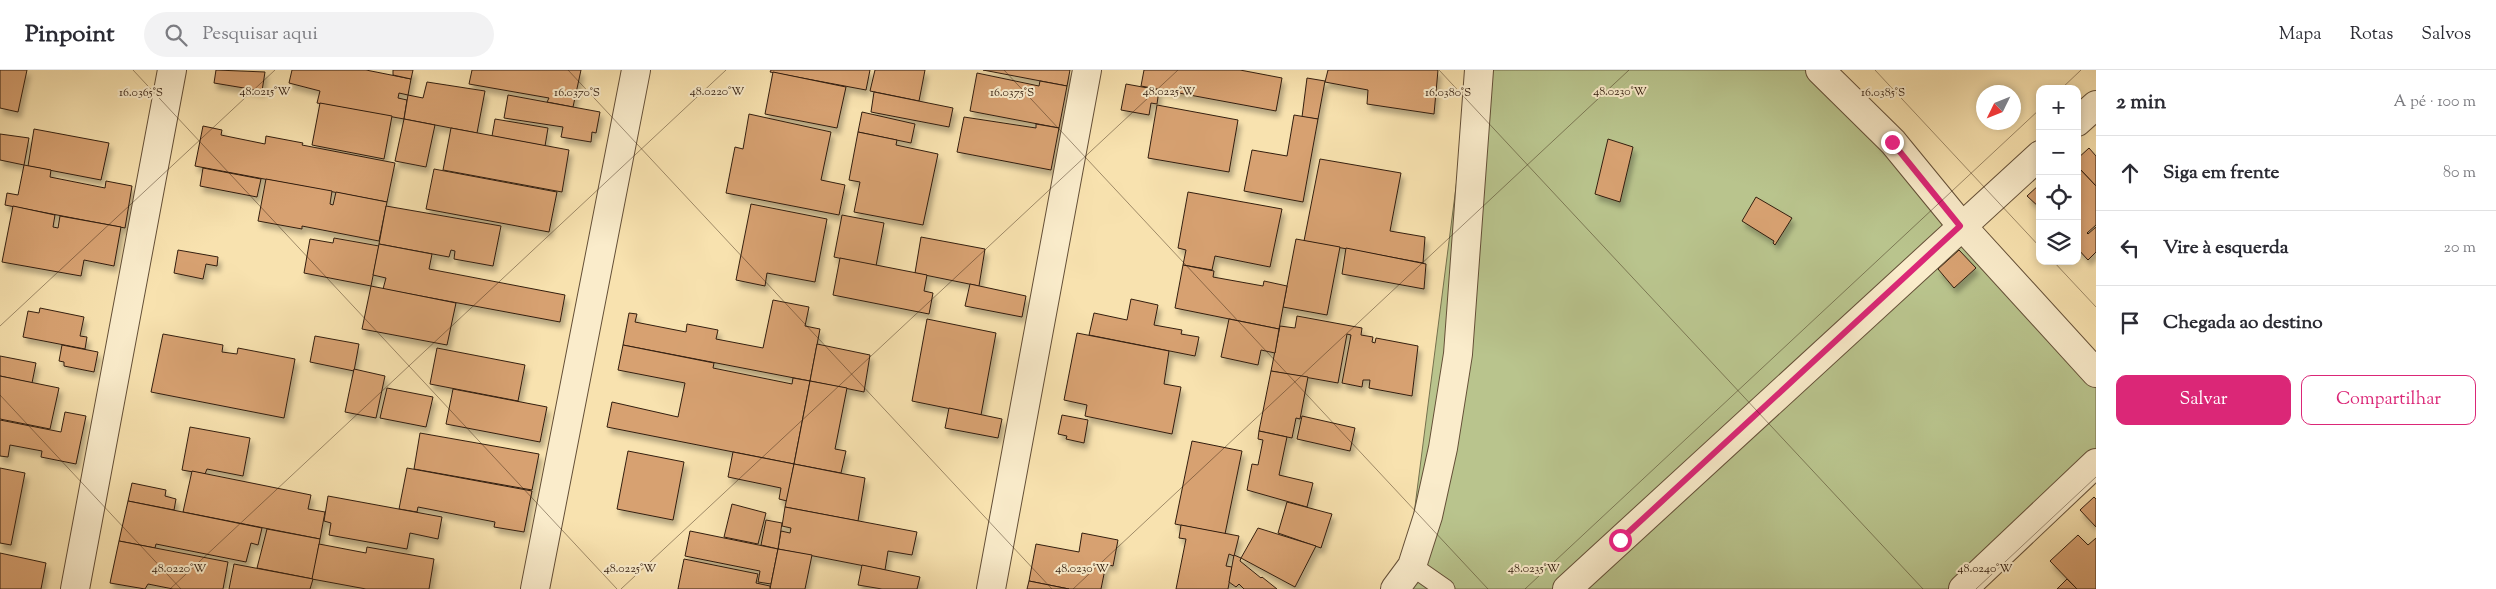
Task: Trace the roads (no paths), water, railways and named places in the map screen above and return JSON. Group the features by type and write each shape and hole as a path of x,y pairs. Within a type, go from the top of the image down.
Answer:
{"street":[{"path":"75,589 172,70"},
{"path":"535,589 636,70"},
{"path":"991,589 1087,70"},
{"path":"1395,589 1412,566 1428,516 1443,448 1458,354 1479,70"},
{"path":"1820,70 1892,142 1960,226 2096,373"},
{"path":"2081,118 2096,105"},
{"path":"1567,589 1960,226 2036,159"},
{"path":"1963,589 2096,463"}],"lane":[{"path":"1412,566 1444,589"}]}
